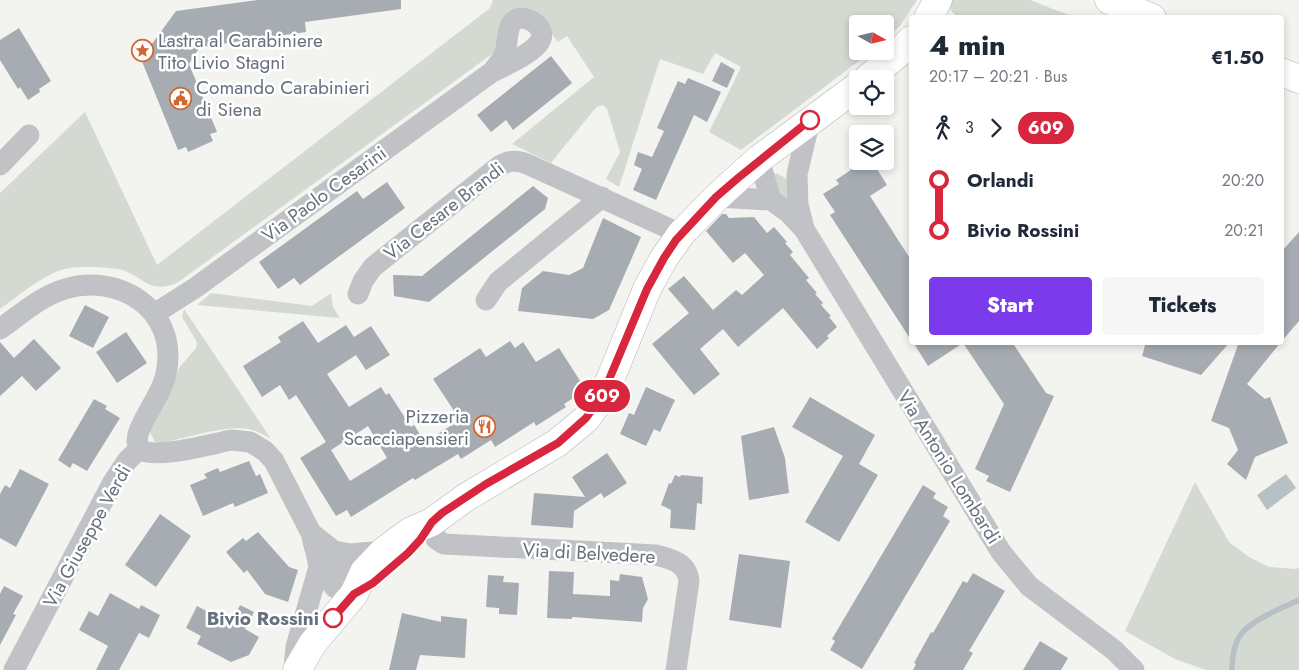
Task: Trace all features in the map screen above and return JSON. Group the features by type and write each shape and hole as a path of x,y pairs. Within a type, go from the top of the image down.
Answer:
{"street":[{"path":"879,70 907,49"},
{"name":"Via Paolo Cesarini","path":"154,314 195,288 492,72"},
{"path":"1284,73 1299,79"},
{"path":"296,670 313,643 354,594 364,572 384,551 411,530 432,522 476,491 558,443 586,418 607,387 647,289 664,258 681,234 716,197 759,159 849,92"},
{"name":"Via Antonio Lombardi","path":"804,229 798,205 797,174 810,120"},
{"path":"0,165 29,135"},
{"path":"759,159 797,174"},
{"path":"716,197 771,200 759,159"},
{"name":"Via Cesare Brandi","path":"358,294 363,281 373,267 506,162 514,160 602,197 681,234"},
{"path":"486,300 498,282 602,197"},
{"name":"Via Antonio Lombardi","path":"771,200 789,213 804,229 1001,552 1029,586 1114,650 1134,670"},
{"name":"Via Giuseppe Verdi","path":"0,328 49,296 62,290 87,285 111,286 128,292 145,304 154,314 165,336 168,366 161,387 138,434 137,442 139,449 127,461 113,482 14,670"},
{"path":"139,449 146,453 159,454 230,440 250,442 265,451 274,461 311,533 319,568 335,588 354,594 373,583 408,553 420,540 432,522"},
{"name":"Via di Belvedere","path":"432,522 436,539 444,544 656,555 678,562 686,569 689,581 676,670"},
{"path":"311,533 334,551 354,594"},
{"path":"334,551 350,554 384,551"},
{"path":"296,670 296,647 319,568"}],"shaded area":[{"path":"493,0 917,0 900,26 894,32 894,15 849,15 849,60 860,60 741,150 709,132 741,67 715,53 703,74 660,59 619,187 606,179 620,152 607,109 603,105 593,111 551,163 512,144 594,77 567,36 558,42 541,19 530,12 499,49 177,283 160,287 153,286 130,273 113,268 63,269 28,288 0,309 0,193 85,112 157,265 490,8"},
{"path":"951,0 1030,0 1069,15 955,15 948,7"},
{"path":"776,173 787,179 790,200 780,199 773,175"},
{"path":"211,293 312,306 331,293 333,307 340,318 197,305"},
{"path":"184,309 271,439 252,430 240,428 217,430 162,443 155,442 150,432 179,368 196,348 197,342 182,317"},
{"path":"1286,474 1296,488 1267,510 1257,495"},
{"path":"1195,482 1229,542 1249,557 1269,567 1299,568 1299,670 1206,670 1175,659 1125,631"}],"building":[{"name":"Comando Carabinieri di Siena","path":"258,0 401,0 401,9 305,22 306,32 200,47 189,64 217,132 210,134 213,141 188,152 186,147 178,150 141,59 176,11"},
{"path":"19,28 51,81 28,100 20,87 18,89 0,60 0,40"},
{"path":"551,56 572,83 513,130 506,120 491,132 477,115"},
{"path":"721,62 735,70 727,88 712,81"},
{"path":"688,78 721,92 707,122 694,115 656,200 633,190 642,169 634,165 638,152 652,157 664,131 657,128 678,81 685,84"},
{"path":"851,170 878,170 887,185 870,196 909,257 909,337 830,215 835,212 823,194 839,184 836,180"},
{"path":"387,182 405,208 300,285 294,278 278,289 259,262 357,191 363,199"},
{"path":"533,186 548,198 545,209 429,302 394,296 393,275 422,276"},
{"path":"722,214 726,214 729,218 754,217 767,233 774,227 787,242 785,243 793,252 790,255 809,278 806,280 817,293 815,294 823,303 821,305 831,316 829,317 837,327 817,349 783,308 738,347 723,329 700,349 720,374 694,395 652,344 689,313 668,289 684,276 713,310 736,290 742,295 764,275 745,253 733,263 706,231"},
{"path":"603,218 641,237 609,310 593,319 518,311 522,288 543,271 569,275 583,268"},
{"path":"1299,232 1299,321 1284,338 1284,249"},
{"path":"85,305 109,317 93,348 69,336"},
{"path":"303,321 318,343 346,325 354,337 371,326 390,355 366,370 356,355 327,374 349,407 381,387 386,395 389,393 411,427 414,425 425,442 460,420 433,379 480,348 486,357 510,341 515,348 523,342 536,362 559,348 586,390 564,404 566,407 536,426 534,422 495,447 491,440 461,459 458,454 415,480 413,478 351,517 347,510 336,516 300,458 326,442 296,395 289,400 280,385 262,397 243,366 281,342 278,337","holes":["368,426 387,458 350,481 331,450"]},
{"path":"126,332 147,363 117,383 96,352"},
{"path":"34,339 61,368 36,391 22,376 0,396 0,342 14,358"},
{"path":"915,345 960,345 928,366"},
{"path":"964,345 1014,345 1046,393 1054,396 1010,492 986,481 989,476 975,469 1004,404"},
{"path":"1145,345 1227,345 1201,375 1142,356"},
{"path":"1238,345 1279,345 1247,384 1265,399 1270,397 1288,443 1255,457 1246,480 1227,464 1238,450 1229,428 1211,421"},
{"path":"646,387 675,400 660,432 654,429 646,446 620,434 629,413 634,415"},
{"path":"810,397 875,435 859,464 878,475 839,542 805,522 843,456 792,427"},
{"path":"94,399 107,406 105,409 120,418 87,471 73,463 70,468 58,460"},
{"path":"774,427 785,458 789,493 749,500 741,436"},
{"path":"607,453 627,483 604,498 601,493 574,511 573,528 531,525 534,493 585,497 572,477"},
{"path":"249,461 256,476 260,474 268,493 235,507 233,503 203,516 190,485 207,478 204,474 218,468 220,472"},
{"path":"20,469 49,484 16,547 0,538 0,494 5,485 10,488"},
{"path":"675,475 680,477 681,475 703,477 702,504 697,503 695,530 670,528 671,510 661,505 669,483 671,484"},
{"path":"923,485 936,493 933,498 948,507 943,516 950,521 862,669 830,650 835,641 832,639"},
{"path":"160,514 191,536 156,587 125,565"},
{"path":"258,532 289,567 298,570 288,602 265,594 247,570 244,573 226,552 243,538 246,541"},
{"path":"739,554 790,561 781,628 729,620"},
{"path":"549,571 574,572 573,594 610,596 610,580 619,581 620,574 642,577 648,599 643,608 642,622 572,617 572,619 547,618"},
{"path":"973,573 1005,591 969,651 973,653 963,670 913,670 916,664 914,663 931,632 933,633 963,581 967,583"},
{"path":"488,575 504,576 503,582 519,583 517,615 499,614 499,608 486,607"},
{"path":"4,586 23,596 13,614 16,615 0,645 0,594"},
{"path":"110,593 139,609 141,605 160,615 149,638 139,633 119,670 96,670 108,646 79,630 89,611 98,616"},
{"path":"240,605 254,612 245,629 259,637 249,655 231,662 197,644 201,636 186,628 197,606 231,624"},
{"path":"402,613 441,622 441,616 467,619 465,658 420,655 416,670 389,670"},
{"path":"1040,641 1068,658 1061,670 1023,670"}],"waterway":[{"path":"1232,670 1234,651 1242,633 1261,619 1299,600"}],"bus line":[{"name":"609","path":"333,618 354,594 373,583 408,553 420,540 432,522 442,513 486,484 558,443 591,413 610,380 647,289 676,240 716,197 759,159 810,120"}],"place":[{"name":"Lastra al Carabiniere Tito Livio Stagni","path":"142,51"},
{"name":"Comando Carabinieri di Siena","path":"180,98"},
{"name":"Pizzeria Scacciapensieri","path":"485,427"},
{"name":"Bivio Rossini","path":"333,618"}]}
